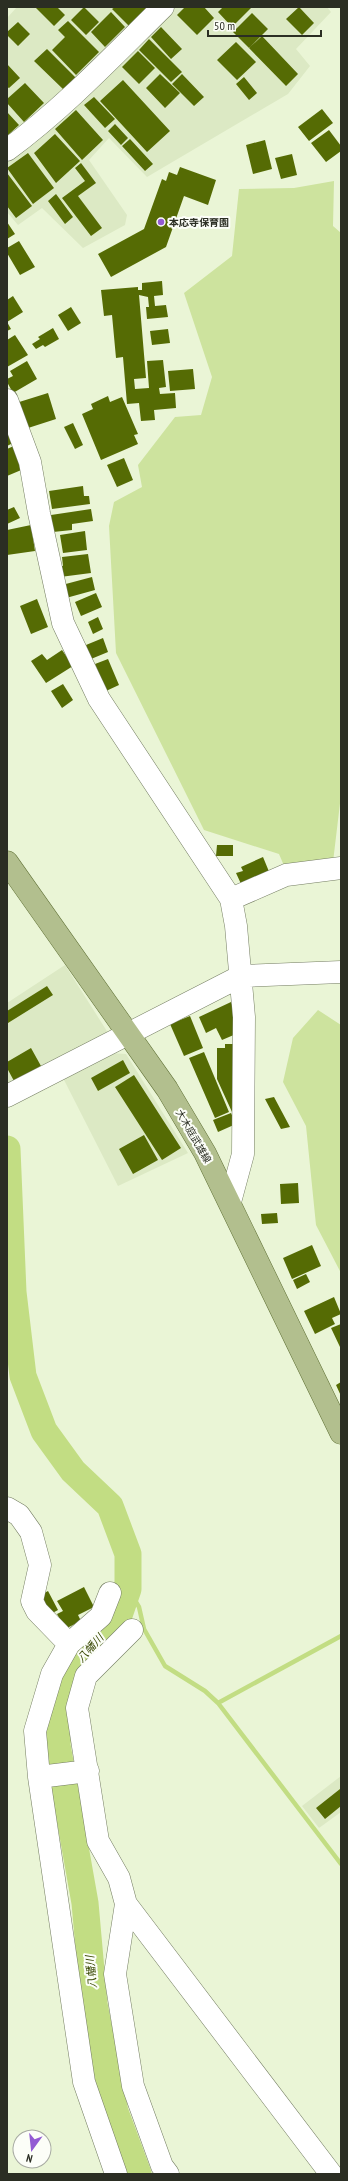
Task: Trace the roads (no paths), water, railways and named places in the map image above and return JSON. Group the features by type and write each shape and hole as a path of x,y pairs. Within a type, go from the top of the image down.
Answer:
{"main road":[{"name":"大木庭武雄線","path":"7,862 167,1089 205,1153 341,1433"}],"street":[{"path":"7,150 32,132 86,83 164,7"},
{"path":"7,400 30,462 39,513 63,623 99,699 231,899 236,926 244,1017 243,1154 230,1202"},
{"path":"231,899 286,875 328,868 341,868"},
{"path":"9,1095 241,976 341,972"},
{"path":"7,1508 19,1515 31,1532 40,1565 32,1600 37,1611 69,1644"},
{"path":"110,1593 101,1616 69,1644 52,1674 35,1731 39,1777 84,2082 116,2174"},
{"path":"132,1630 86,1676 77,1708 98,1841 119,1878 126,1904 331,2174"},
{"path":"39,1777 88,1771"},
{"path":"126,1904 115,1974 133,2086 162,2166 168,2174"}],"waterway":[{"name":"八幡川","path":"7,1149 13,1292 23,1376 44,1431 73,1471 110,1506 128,1554 128,1589 118,1618 76,1664 62,1689 57,1745 85,1903 94,2004 115,2112 138,2174"},
{"path":"128,1589 139,1607 144,1629 165,1666 205,1691 218,1703 341,1864"},
{"path":"218,1703 341,1636"}],"place":[{"name":"本応寺保育園","path":"161,222"}]}
